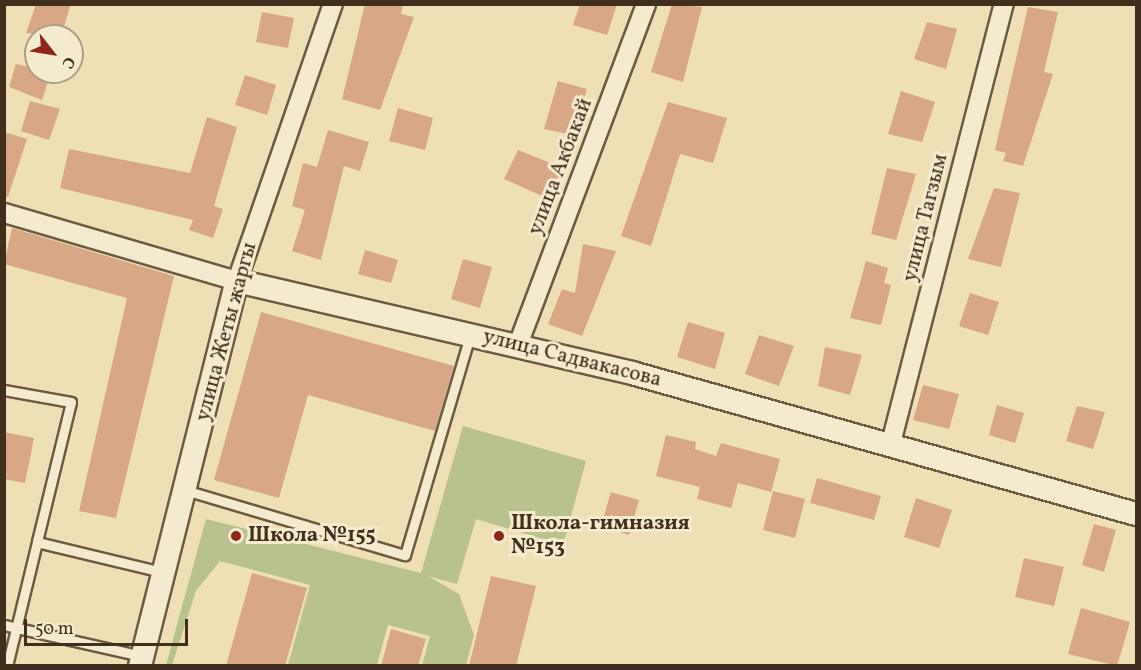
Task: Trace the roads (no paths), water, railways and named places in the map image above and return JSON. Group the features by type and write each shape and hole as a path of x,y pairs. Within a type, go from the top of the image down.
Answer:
{"street":[{"name":"улица Жеты жаргы","path":"141,661 237,281 333,4"},
{"name":"улица Акбакай","path":"518,345 646,4"},
{"name":"улица Тагзым","path":"891,443 1004,4"},
{"name":"улица Садвакасова","path":"4,213 237,281 518,345 891,443 1137,514"}],"lane":[{"path":"185,490 405,555 471,334"},
{"path":"4,390 71,402 7,666"},
{"path":"37,542 162,572"},
{"path":"4,625 141,661"}],"place":[{"name":"Школа №155","path":"236,536"},
{"name":"Школа-гимназия №153","path":"499,536"}]}
